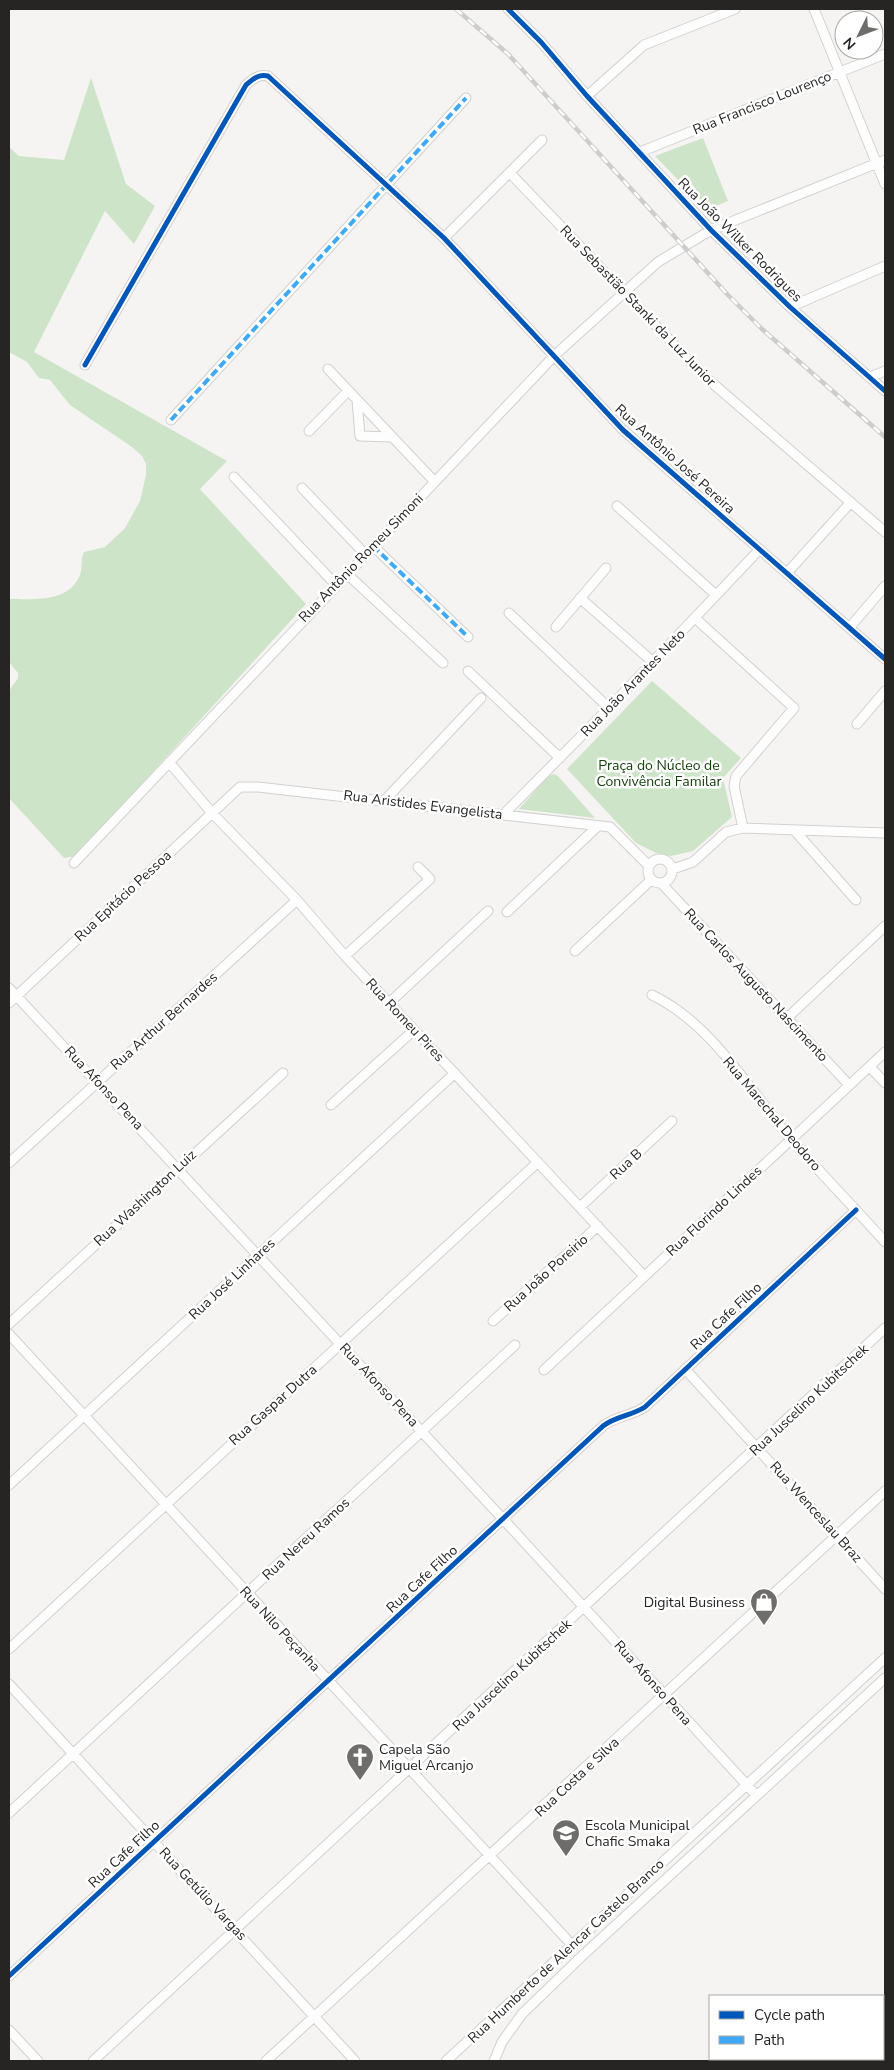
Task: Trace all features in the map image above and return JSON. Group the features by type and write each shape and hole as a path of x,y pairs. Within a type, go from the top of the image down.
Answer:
{"street":[{"name":"Rua João Wilker Rodrigues","path":"508,9 541,42 587,96 712,230 790,307 885,391"},
{"path":"587,96 644,45 735,9"},
{"path":"814,9 881,162 885,184"},
{"name":"Rua Francisco Lourenço","path":"640,152 885,54"},
{"name":"Rua Antônio José Pereira","path":"85,365 246,85 254,78 263,75 268,76 444,238 555,355 622,430 885,659"},
{"path":"171,420 466,98"},
{"path":"444,238 542,140"},
{"name":"Rua Antônio Romeu Simoni","path":"74,863 555,355 624,291 658,262 712,230 881,162"},
{"name":"Rua Sebastião Stanki da Luz Junior","path":"510,172 624,291 678,351 719,391 885,532"},
{"path":"790,307 885,266"},
{"path":"328,369 435,482"},
{"path":"870,377 885,371"},
{"path":"309,431 348,391"},
{"path":"357,400 360,436 392,437"},
{"path":"234,477 336,585"},
{"path":"302,488 365,554"},
{"path":"787,573 851,502"},
{"path":"617,506 716,595"},
{"path":"373,546 468,637"},
{"name":"Rua João Arantes Neto","path":"503,815 609,708 760,549"},
{"path":"556,627 606,568"},
{"path":"347,574 444,663"},
{"path":"850,627 885,586"},
{"path":"580,598 653,662"},
{"path":"508,613 609,708"},
{"path":"695,618 794,708 736,776 734,786 743,828"},
{"path":"468,671 560,758"},
{"path":"857,724 885,691"},
{"path":"384,801 481,698"},
{"name":"Rua Romeu Pires","path":"169,762 212,813 297,900 345,956 644,1276"},
{"name":"Rua Aristides Evangelista","path":"236,789 245,786 258,786 610,827 649,866"},
{"name":"Rua Epitácio Pessoa","path":"9,1003 236,789"},
{"path":"507,912 598,826"},
{"path":"672,869 693,862 726,832 743,828 885,834"},
{"path":"795,831 856,900"},
{"path":"662,859 669,862 672,869 671,877 662,884 651,880 648,873 649,866 654,860 662,859"},
{"path":"345,956 430,878 418,867"},
{"path":"576,951 651,880"},
{"name":"Rua Carlos Augusto Nascimento","path":"662,884 786,1019 850,1085"},
{"name":"Rua Arthur Bernardes","path":"9,1163 297,900"},
{"path":"389,1002 488,912"},
{"path":"786,1019 885,926"},
{"name":"Rua Afonso Pena","path":"9,988 504,1519 756,1795"},
{"name":"Rua Marechal Deodoro","path":"652,995 684,1012 702,1030 792,1139 885,1242"},
{"path":"331,1105 414,1030"},
{"name":"Rua Florindo Lindes","path":"544,1370 885,1052"},
{"path":"870,1066 885,1083"},
{"name":"Rua Washington Luiz","path":"9,1324 283,1073"},
{"name":"Rua José Linhares","path":"9,1485 455,1073"},
{"name":"Rua B","path":"580,1207 672,1121"},
{"name":"Rua Gaspar Dutra","path":"9,1649 164,1504 538,1162"},
{"name":"Rua Cafe Filho","path":"9,1976 603,1426 616,1418 632,1414 645,1407 856,1210"},
{"name":"Rua João Poreirio","path":"493,1321 598,1226"},
{"name":"Rua Juscelino Kubitschek","path":"93,2061 758,1448 885,1328"},
{"name":"Rua Nilo Peçanha","path":"9,1334 246,1594 572,1945"},
{"name":"Rua Nereu Ramos","path":"9,1813 515,1345"},
{"name":"Rua Wenceslau Braz","path":"686,1369 885,1589"},
{"name":"Rua Costa e Silva","path":"266,2061 665,1696 885,1491"},
{"name":"Rua Humberto de Alencar Castelo Branco","path":"446,2061 885,1658"},
{"name":"Rua Humberto de Alencar Castelo Branco","path":"494,2061 502,2042 522,2014 582,1956 885,1678"},
{"name":"Rua Getúlio Vargas","path":"9,1684 355,2061"},
{"path":"9,2030 38,2061"}],"green space":[{"path":"91,78 126,184 155,206 134,244 105,211 34,352 227,461 200,489 306,604 76,856 64,858 9,798 9,691 18,678 18,673 9,662 9,599 49,598 68,591 80,575 84,552 105,547 125,528 140,501 146,475 146,464 142,456 132,447 70,405 50,380 39,378 27,362 9,352 9,147 19,156 64,160"},
{"path":"703,138 728,201 706,210 690,180 683,185 655,156"},
{"name":"Praça do Núcleo de Convivência Familar","path":"652,681 741,758 723,778 732,817 693,851 671,856 656,853 636,843 567,769"},
{"path":"554,774 558,776 595,818 519,809 548,776"}],"railway":[{"path":"456,9 508,54 728,295 762,329 885,437"}],"marked path":[{"path":"171,420 466,98"},
{"path":"373,546 468,637"}],"cycle path":[{"path":"508,9 541,42 587,96 711,230 790,307 885,391"},
{"path":"85,365 246,85 258,76 268,76 444,238 623,430 885,659"},
{"path":"9,1976 603,1426 645,1407 856,1210"}],"place":[{"name":"Digital Business","path":"764,1626"},
{"name":"Capela São Miguel Arcanjo","path":"360,1781"},
{"name":"Escola Municipal Chafic Smaka","path":"566,1857"}]}
